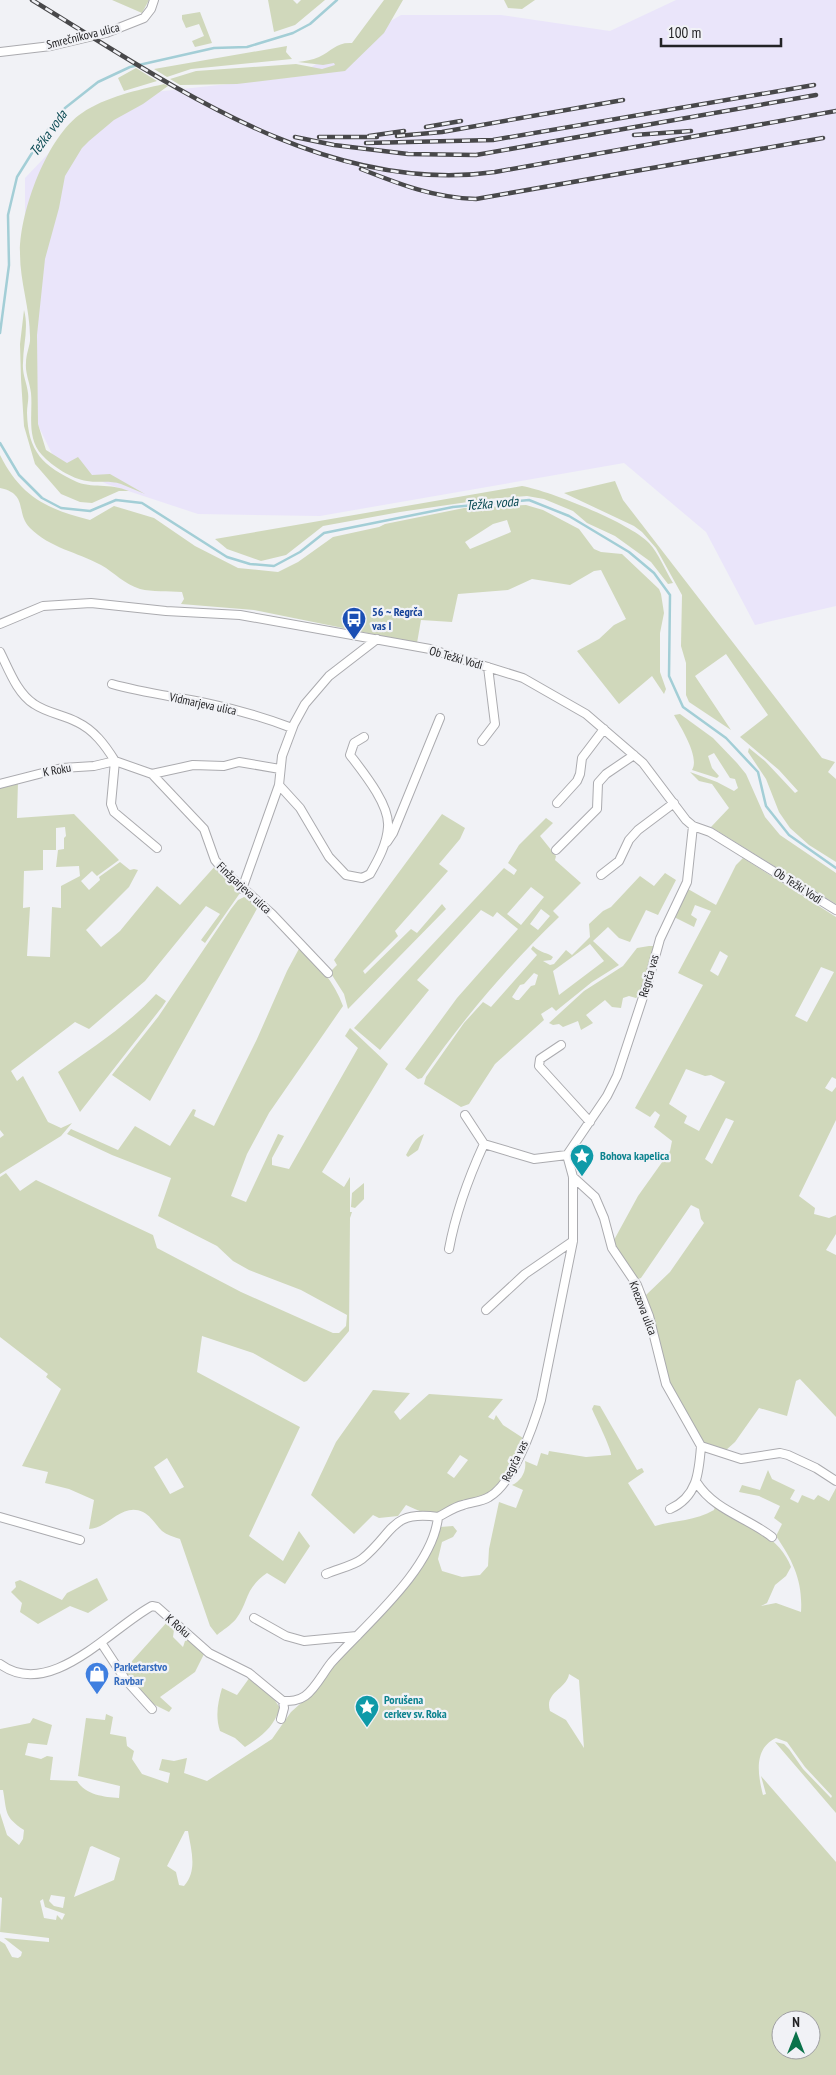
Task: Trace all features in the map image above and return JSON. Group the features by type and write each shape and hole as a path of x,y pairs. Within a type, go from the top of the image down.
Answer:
{"street":[{"name":"Smrečnikova ulica","path":"0,52 51,46 106,33 144,18 151,9 154,0"},
{"name":"Ob Težki Vodi","path":"0,624 43,606 91,603 240,615 430,649 532,682 586,714 634,755 647,768 693,826 719,837 836,910"},
{"path":"242,889 279,785 282,756 292,728 304,704 329,676 377,639"},
{"path":"0,652 17,685 34,704 77,722 90,730 115,761 111,804 114,812 157,848"},
{"name":"Ob Težki Vodi","path":"482,741 495,724 488,667"},
{"name":"Vidmarjeva ulica","path":"112,684 210,704 269,719 292,728"},
{"path":"279,785 300,808 329,857 346,875 353,878 370,874 393,833 440,718"},
{"path":"557,803 577,781 582,758 604,729"},
{"path":"364,738 354,742 350,755 376,792 386,813 388,826 384,846"},
{"path":"556,850 597,809 598,783 606,774 623,765 634,755"},
{"name":"Finžgarjeva ulica","path":"115,761 152,774 196,818 204,829 215,860 242,889 272,914 328,973"},
{"name":"K Roku","path":"0,784 62,768 94,766 115,761"},
{"path":"152,774 193,765 224,766 239,762 280,769"},
{"path":"601,875 619,861 629,840 638,830 674,803"},
{"name":"Regrča vas","path":"438,1517 460,1505 487,1498 501,1489 514,1468 542,1400 574,1241 573,1177 568,1155 617,1076 660,939 687,882 693,826"},
{"path":"561,1044 540,1059 539,1066 590,1122"},
{"path":"465,1115 484,1144 534,1159 568,1155"},
{"path":"449,1250 456,1215 466,1182 484,1144"},
{"name":"Knezova ulica","path":"573,1177 596,1197 612,1248 637,1285 649,1316 666,1384 701,1446"},
{"path":"486,1310 525,1274 574,1241"},
{"path":"670,1509 684,1500 697,1484 701,1446 741,1459 780,1454 788,1455 816,1468 836,1481"},
{"path":"697,1484 711,1501 760,1528 772,1537"},
{"path":"281,1719 284,1708 283,1701 296,1701 306,1696 418,1567 431,1546 438,1517 419,1514 402,1518 361,1560 326,1574"},
{"path":"0,1516 80,1540"},
{"name":"K Roku","path":"0,1664 12,1672 36,1673 60,1668 102,1644 152,1606 157,1607 209,1653 258,1680 283,1701"},
{"path":"254,1618 286,1636 304,1640 357,1636"},
{"path":"102,1644 125,1679 152,1709"}],"shaded area":[{"path":"676,0 836,0 836,606 755,625 706,532 624,463 320,516 198,514 107,484 54,458 36,421 25,266 25,178 87,113 127,95 294,77 401,15 501,15 610,31"}],"green space":[{"path":"112,0 149,0 142,13"},
{"path":"268,0 293,0 297,4 301,0 325,0 295,25 274,32"},
{"path":"384,0 403,0 384,33 345,71 237,84 180,85 170,79 196,71 296,64 322,69 335,65 334,63 323,65 298,62 311,60 323,55 334,47 352,43"},
{"path":"504,0 535,0 522,9 508,8"},
{"path":"200,12 212,43 195,47 192,41 204,36 199,24 186,28 182,15"},
{"path":"287,46 286,52 292,59 191,69 167,77 154,69"},
{"path":"136,68 157,81 124,91 118,78"},
{"path":"164,84 168,86 143,104 114,120 89,141 82,148 65,176 59,208 45,259 37,335 38,424 46,450 67,463 78,457 92,475 110,474 145,494 117,483 91,482 75,478 51,463 37,448 31,425 31,393 26,367 30,330 20,254 24,218 30,197 47,157 57,139 69,124 91,107 122,95"},
{"path":"24,310 26,330 23,367 28,396 28,427 34,448 55,470 77,482 88,485 115,487 129,491 119,491 92,503 80,502 61,494 35,464 24,426 20,344"},
{"path":"0,455 8,469 26,491 48,506 90,520 114,506 154,518 195,546 238,568 278,572 298,562 333,537 385,524 464,508 526,505 543,510 579,529 594,549 601,552 622,554 659,589 664,613 660,633 660,672 666,689 664,694 652,676 619,704 577,651 599,639 614,625 626,619 601,570 594,571 570,585 532,579 508,590 458,594 452,622 421,620 417,643 254,610 181,604 184,599 182,592 155,591 134,587 92,560 55,545 38,535 26,522 15,495 0,488","holes":["507,520 511,532 470,549 465,542 493,524"]},
{"path":"615,481 623,500 822,758 835,762 828,772 836,779 836,862 809,845 790,828 779,812 766,779 748,752 749,748 765,761 795,793 798,791 779,770 740,737 768,715 726,654 695,676 731,730 689,702 686,695 686,663 681,646 682,595 656,548 634,526 564,493"},
{"path":"522,486 551,494 608,517 625,526 653,547 673,583 668,584 651,562 615,536 587,523 573,511 544,499 527,496 488,499 323,526 286,555 261,561 227,549 215,539"},
{"path":"680,714 713,738 737,763 746,774 765,817 780,835 836,873 836,904 711,827 729,808 712,784 699,781 690,772 717,782 734,791 738,788 735,779 730,778 714,753 708,756 712,768 719,776 717,778 692,770 694,758 692,750 674,715"},
{"path":"18,781 17,818 74,814 119,860 97,876 92,871 81,881 89,890 100,880 99,877 120,862 130,870 138,870 129,887 86,930 101,947 120,931 157,886 180,905 217,864 239,887 240,893 205,943 201,940 220,914 206,906 145,981 89,1029 75,1022 11,1071 17,1081 23,1076 48,1122 61,1128 72,1123 61,1136 0,1174 0,1138 4,1135 0,1130 0,786","holes":["65,827 66,836 64,838 64,849 58,850 56,867 79,866 80,876 61,886 61,908 52,907 50,957 27,956 30,907 23,908 24,871 43,870 43,850 56,850 56,828"]},
{"path":"442,814 465,828 460,839 439,864 448,871 395,931 398,936 363,971 365,974 411,929 417,933 442,904 446,909 348,1009 344,994 330,972 337,965 334,960"},
{"path":"546,818 553,823 540,836 556,856 555,860 581,883 553,911 559,917 486,994 422,1078 418,1079 405,1069 457,998 518,929 497,912 493,917 481,910 417,980 429,990 380,1050 354,1028 504,868 514,875 517,870 508,863 519,845","holes":["531,887 544,897 521,925 507,914","541,909 550,916 538,930 530,924"]},
{"path":"743,858 836,917 836,1079 832,1077 825,1088 832,1092 836,1087 836,1120 799,1196 815,1208 814,1214 829,1218 836,1215 836,1234 826,1250 836,1255 836,1417 800,1379 796,1381 787,1416 759,1408 735,1442 725,1451 712,1448 700,1440 683,1412 666,1377 646,1295 670,1272 704,1223 699,1209 691,1205 641,1278 638,1279 619,1254 614,1240 638,1196 670,1151 672,1141 654,1127 660,1115 655,1111 650,1117 635,1108 703,985 678,973 711,911 695,905 691,915 697,919 694,927 674,917 688,889 716,905 736,865","holes":["720,951 728,956 718,976 710,971","821,967 834,972 807,1022 795,1016","686,1069 705,1076 711,1075 725,1082 699,1131 684,1123 687,1116 669,1104","726,1118 734,1121 712,1164 705,1159"]},
{"path":"665,873 676,880 658,915 646,910 630,942 619,938 608,927 593,941 619,965 592,982 556,1011 552,1007 541,1014 544,1020 495,1064 469,1104 461,1107 424,1084 426,1077 464,1023 483,1002 491,1007 537,955 531,949 533,946 553,957 551,960 543,961 550,965 554,964 566,950 572,955 590,937 589,924 603,911 611,907 640,876 654,886","holes":["590,944 604,961 559,995 553,971","534,973 538,975 535,985 531,986 519,1000 512,997 520,985 524,984"]},
{"path":"244,897 259,905 150,1101 112,1075 158,1017 231,909 238,900"},
{"path":"301,945 330,981 343,1006 269,1113 247,1154 231,1196 246,1202 278,1134 284,1136 272,1158 272,1165 289,1169 358,1048 345,1036 350,1028 388,1064 322,1172 344,1187 350,1177 350,1212 352,1212 350,1218 349,1331 307,1381 304,1382 253,1353 202,1336 197,1372 300,1427 249,1536 283,1561 299,1531 310,1546 285,1584 267,1573 260,1579 251,1590 236,1619 217,1635 210,1626 180,1539 164,1532 146,1514 135,1510 128,1510 96,1528 89,1529 94,1500 69,1489 45,1483 48,1472 22,1466 61,1389 46,1377 48,1374 0,1337 0,1177 6,1173 20,1191 36,1180 153,1235 157,1248 241,1292 333,1333 339,1333 346,1326 347,1315 301,1290 249,1270 233,1261 217,1246 158,1216 171,1178 112,1155 67,1134 71,1129 118,1150 135,1126 170,1146 193,1109 196,1110 194,1116 214,1126 257,1039 287,971","holes":["167,1458 184,1487 170,1494 154,1467"]},
{"path":"653,946 654,952 641,993 636,998 629,996 623,998 621,1008 612,1007 605,1000 586,1015 593,1023 581,1030 578,1021 563,1027 559,1024 553,1025 549,1023 584,991 623,966 637,948"},
{"path":"156,994 166,1001 80,1112 58,1072 122,1026"},
{"path":"424,1134 418,1150 408,1157 406,1155 412,1145"},
{"path":"364,1183 364,1199 355,1208 351,1207 352,1193"},
{"path":"373,1390 410,1393 394,1412 400,1420 429,1394 503,1399 488,1417 494,1420 496,1415 503,1425 523,1438 507,1473 489,1493 467,1500 441,1512 423,1512 406,1505 398,1516 379,1518 373,1515 354,1534 311,1495 336,1442","holes":["460,1455 468,1460 454,1478 447,1473"]},
{"path":"594,1405 600,1406 637,1470 642,1468 644,1472 628,1483 655,1526 707,1514 714,1510 715,1507 748,1523 778,1547 786,1556 791,1567 786,1576 775,1585 767,1603 761,1606 776,1603 801,1612 800,1591 796,1572 776,1536 782,1524 774,1518 780,1506 759,1496 739,1492 742,1485 760,1490 768,1470 772,1479 795,1490 790,1499 798,1503 802,1495 814,1500 818,1495 829,1501 836,1488 836,1813 775,1742 784,1744 789,1749 803,1769 831,1798 832,1796 805,1767 787,1742 776,1738 769,1743 760,1756 759,1771 763,1795 766,1794 761,1776 836,1862 836,2075 0,2075 0,1941 5,1944 12,1957 18,1958 22,1952 4,1938 49,1942 49,1938 0,1932 2,1898 0,1897 0,1813 7,1835 19,1845 23,1839 24,1830 7,1813 3,1790 0,1790 0,1729 30,1723 33,1718 52,1725 47,1745 28,1743 25,1755 41,1759 47,1756 53,1757 50,1780 77,1781 90,1792 101,1796 119,1798 120,1786 78,1776 86,1718 105,1720 106,1714 113,1717 110,1734 126,1737 127,1746 134,1751 132,1759 142,1774 168,1783 170,1773 159,1770 162,1759 174,1761 187,1758 184,1773 207,1781 272,1739 291,1712 310,1695 317,1683 397,1595 413,1581 438,1535 440,1527 453,1526 457,1531 453,1537 442,1542 438,1559 442,1571 462,1577 480,1575 488,1566 489,1549 499,1502 516,1508 523,1490 512,1485 518,1482 522,1476 525,1469 525,1461 537,1466 541,1453 548,1455 549,1451 586,1457 611,1455 592,1409","holes":["569,1674 579,1680 584,1748 566,1720 550,1711 550,1699","185,1831 188,1831 192,1853 192,1867 184,1886 179,1885 176,1872 167,1866","92,1846 120,1858 114,1880 74,1897 90,1847","51,1895 65,1897 63,1908 54,1906 49,1901","43,1899 45,1907 65,1914 62,1920 57,1915 56,1920 44,1918 40,1901"]},
{"path":"97,1578 108,1600 88,1613 70,1606 38,1624 20,1612 22,1603 11,1592 16,1587 15,1582 20,1580 62,1600 67,1593"},
{"path":"168,1621 174,1630 173,1637 183,1647 185,1641 188,1640 204,1654 195,1672 160,1697 172,1708 169,1712 153,1704 124,1670"},
{"path":"250,1677 274,1699 280,1708 274,1721 266,1731 245,1747 235,1738 220,1731 218,1709 222,1688 237,1695"}],"waterway":[{"name":"Težka voda","path":"0,333 9,265 8,215 17,177 42,137 65,108 98,82 130,67 214,48 247,47 293,33 310,24 337,0"},
{"name":"Težka voda","path":"0,443 19,475 42,498 61,508 90,511 116,500 142,503 227,557 250,564 274,566 300,552 324,533 453,507 529,500 569,516 629,552 654,573 670,595 669,676 683,707 726,738 758,772 766,806 789,835 836,868"}],"railway":[{"path":"32,0 194,98 252,126 310,150 370,167 432,175 495,172 836,111"},
{"path":"366,143 493,140 814,85"},
{"path":"295,137 334,145 408,154 476,155 816,95"},
{"path":"397,136 442,132 623,100"},
{"path":"426,127 461,121"},
{"path":"369,136 404,131"},
{"path":"634,135 691,131"},
{"path":"319,137 377,137"},
{"path":"361,169 403,185 431,193 476,199 823,138"}],"place":[{"name":"56 ~ Regrča vas I","path":"354,640"},
{"name":"Bohova kapelica","path":"582,1177"},
{"name":"Parketarstvo Ravbar","path":"97,1695"},
{"name":"Porušena cerkev sv. Roka","path":"367,1728"}]}
